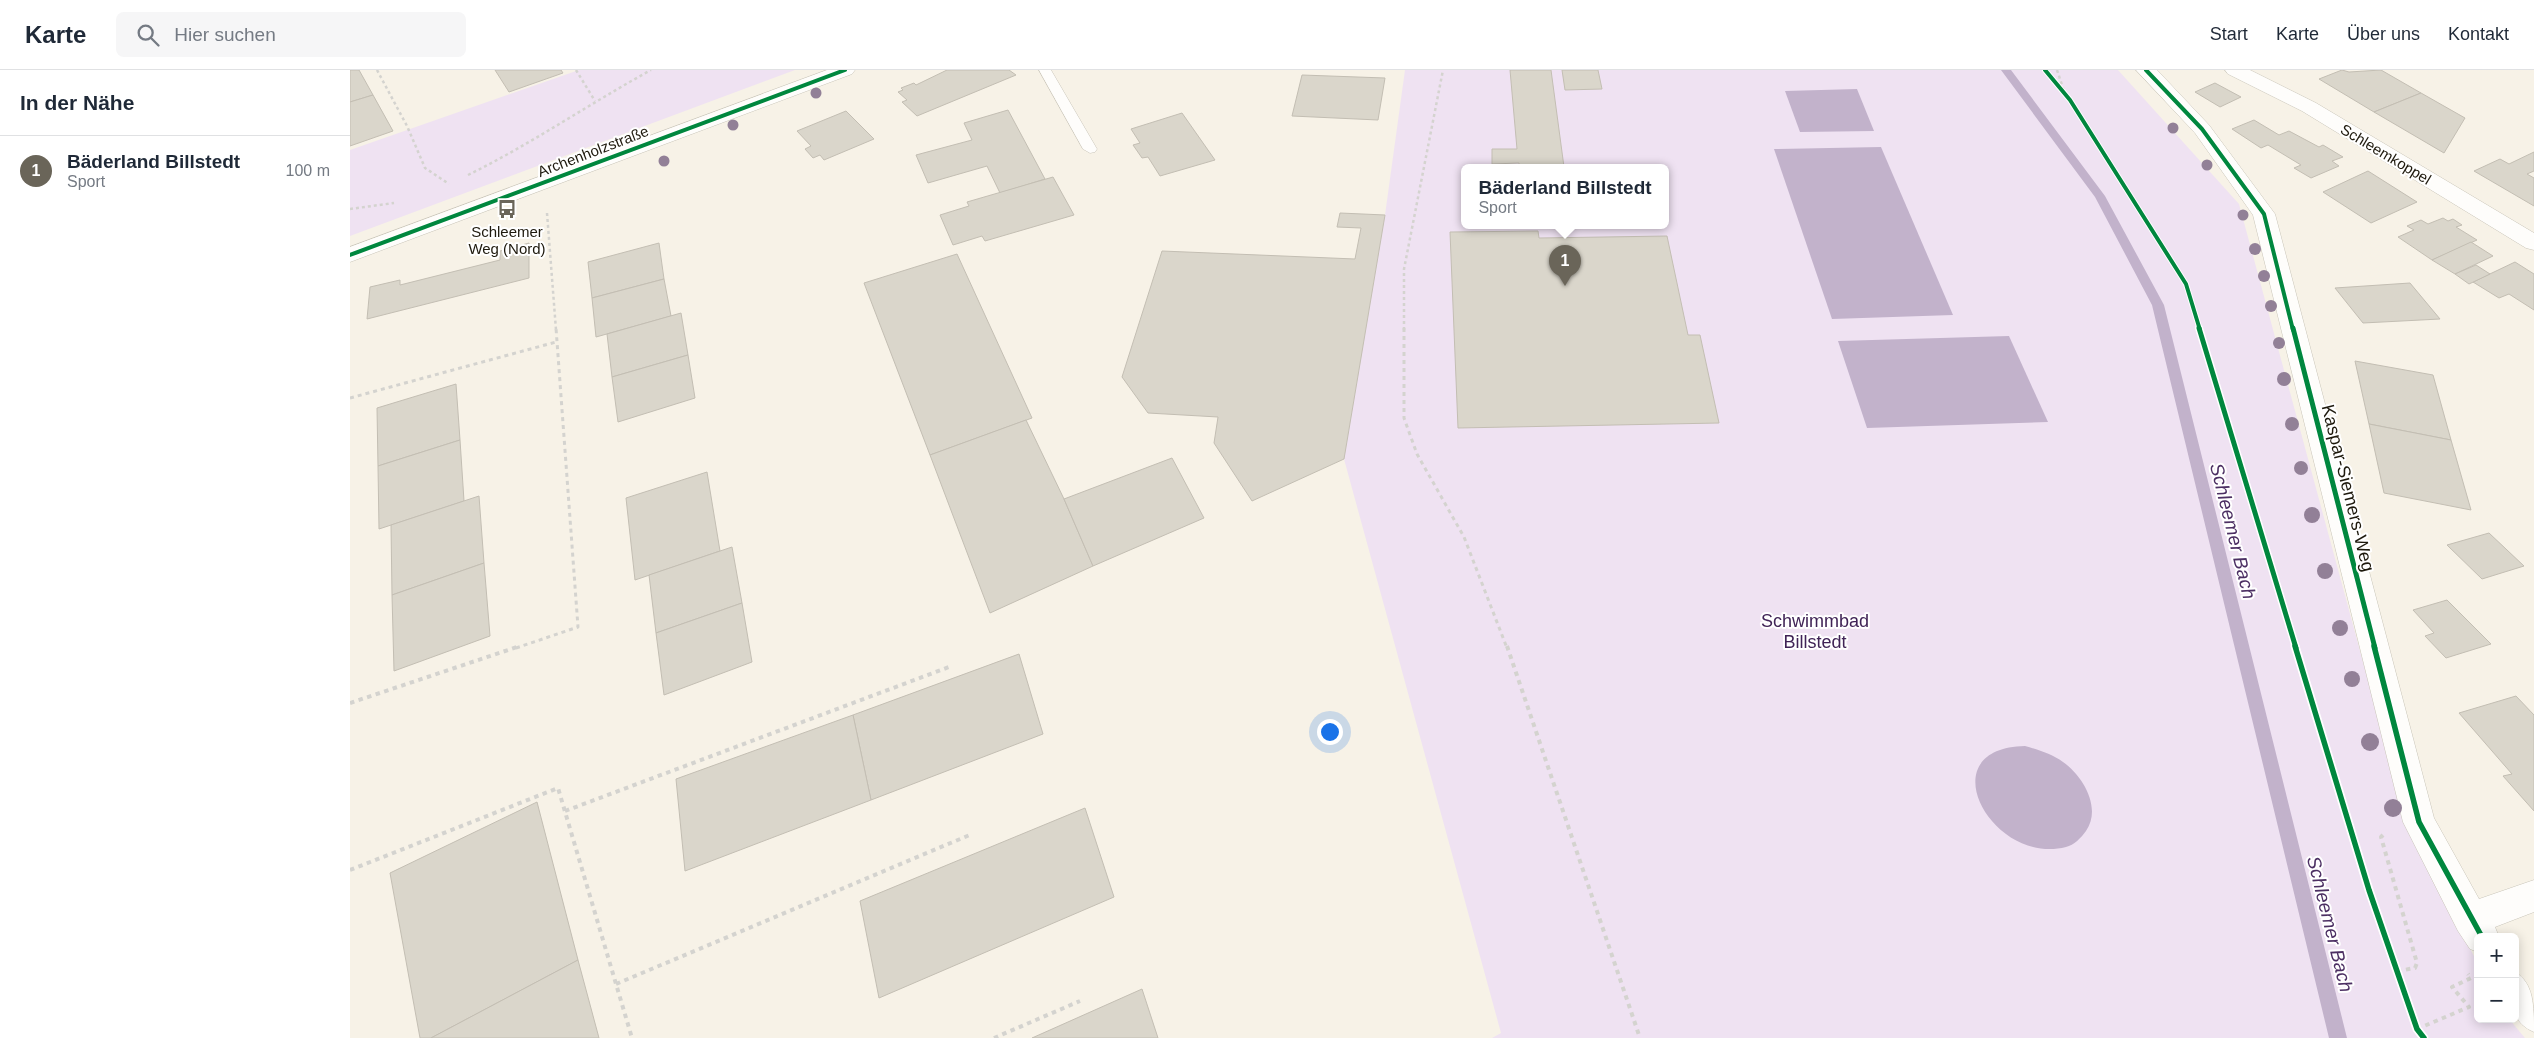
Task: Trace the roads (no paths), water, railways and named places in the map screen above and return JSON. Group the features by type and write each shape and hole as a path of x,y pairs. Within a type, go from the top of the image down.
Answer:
{"street":[{"name":"Archenholzstraße","path":"350,255 845,70"},
{"name":"Kaspar-Siemers-Weg","path":"2146,70 2202,129 2264,214 2419,822 2476,928"},
{"name":"Schleemkoppel","path":"2235,70 2309,107 2534,243"},
{"path":"2476,928 2534,896"},
{"path":"2519,994 2534,1014"}],"lane":[{"path":"1045,70 1090,149"}],"waterway":[{"name":"Schleemer Bach","path":"2006,70 2100,196 2158,305 2338,1038"}],"place":[{"name":"Schleemer Weg (Nord)","path":"507,209"},
{"name":"Bäderland Billstedt","path":"1565,286"}],"park label":[{"name":"Schwimmbad Billstedt","path":"1815,631"}]}
